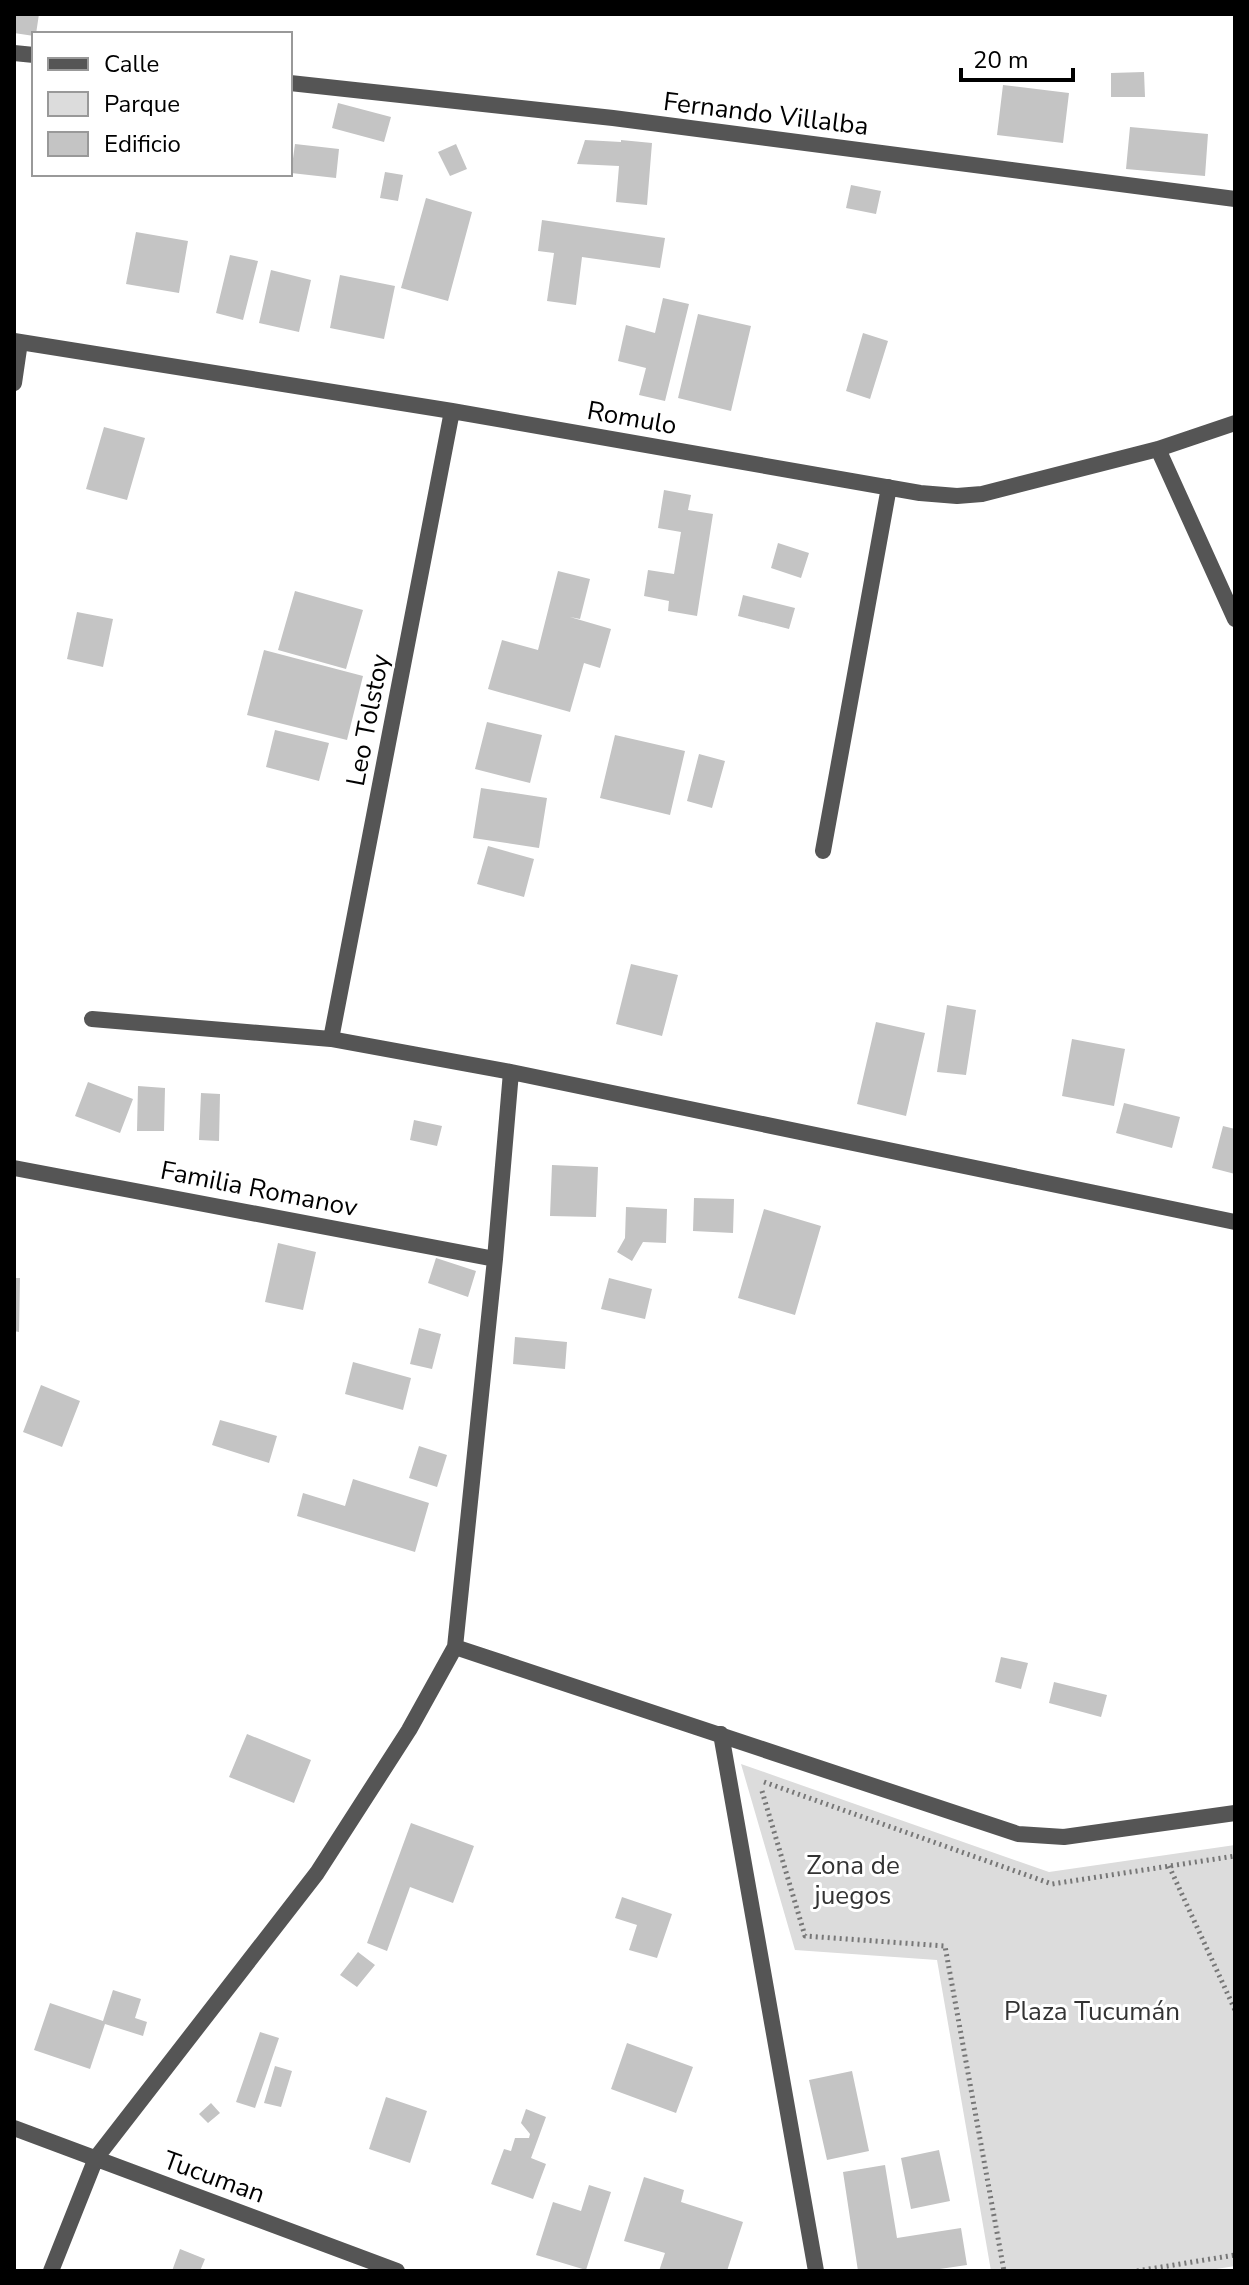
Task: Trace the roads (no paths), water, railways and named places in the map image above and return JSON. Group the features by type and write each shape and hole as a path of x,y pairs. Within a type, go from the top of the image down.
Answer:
{"street":[{"name":"Fernando Villalba","path":"292,83 613,118 1235,199"},
{"path":"14,383 17,342"},
{"name":"Romulo","path":"17,342 452,411 945,495 982,494 1158,449 1235,423"},
{"name":"Leo Tolstoy","path":"331,1039 452,411"},
{"path":"1158,449 1235,619"},
{"path":"823,851 889,487"},
{"path":"92,1019 331,1039 511,1072 1235,1222"},
{"path":"51,2271 96,2158 317,1873 409,1730 455,1647 511,1072"},
{"name":"Familia Romanov","path":"14,1168 495,1259"},
{"path":"455,1647 1018,1834 1064,1837 1235,1813"},
{"path":"721,1734 816,2271"},
{"name":"Tucuman","path":"14,2128 397,2271"}],"park label":[{"name":"Zona de juegos","path":"853,1880"},
{"name":"Plaza Tucumán","path":"1092,2011"}]}
